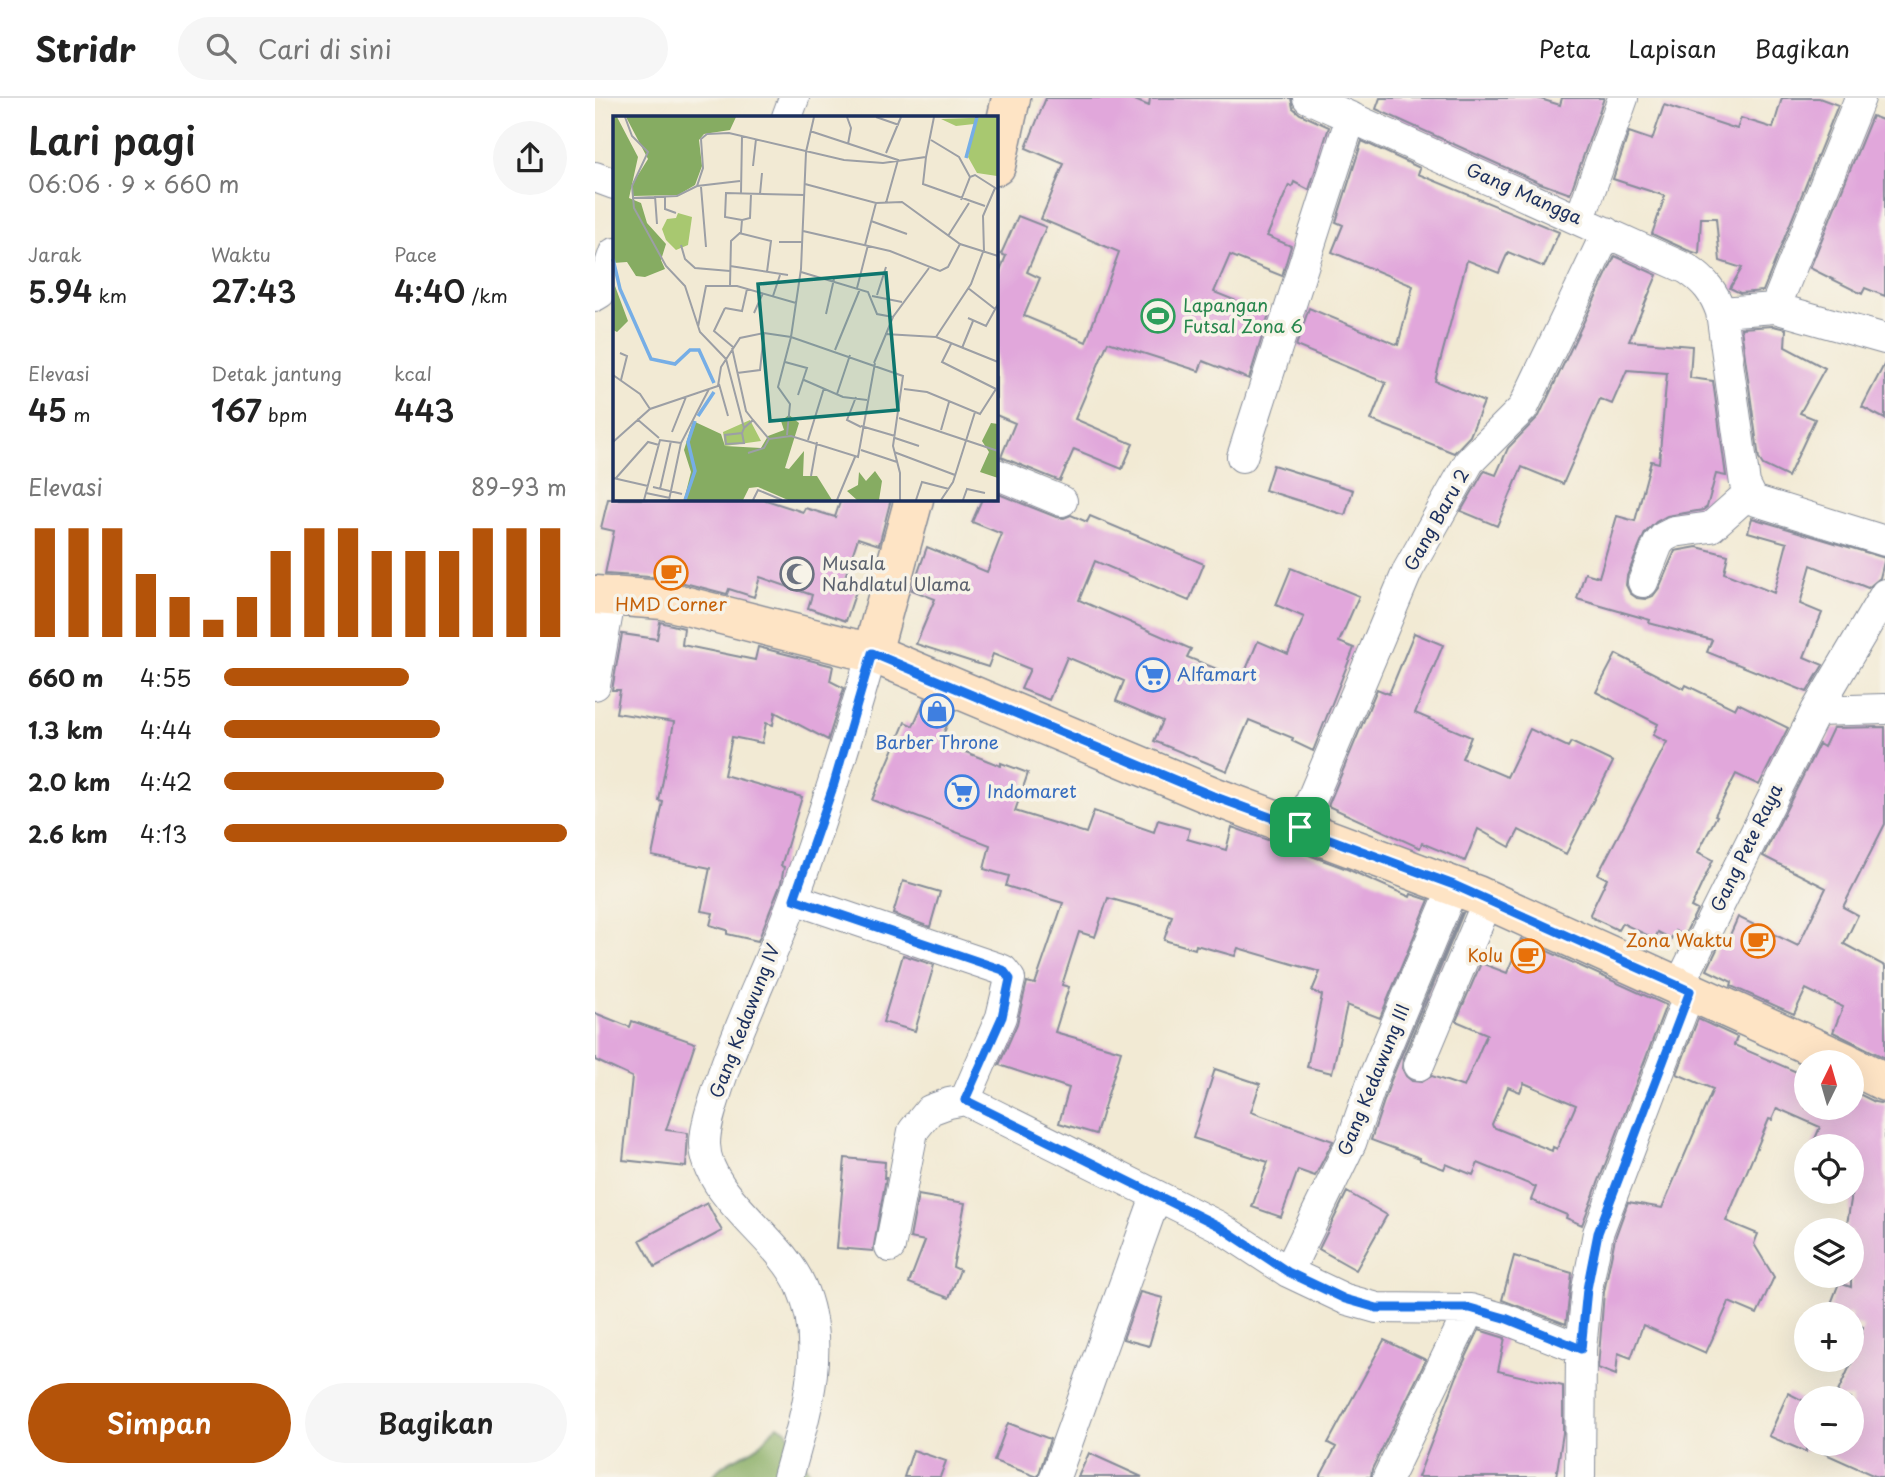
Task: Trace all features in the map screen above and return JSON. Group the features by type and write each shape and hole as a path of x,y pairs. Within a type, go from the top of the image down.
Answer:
{"main road":[{"path":"997,161 1011,98"},
{"path":"872,653 914,500"},
{"path":"603,595 663,600 872,653 1213,796 1454,885 1820,1050"},
{"path":"1864,1072 1885,1083"}],"street":[{"path":"787,116 794,98"},
{"name":"Gang Mangga","path":"1308,98 1594,226 1701,278 1710,288 1721,312 1748,494"},
{"name":"Gang Baru 2","path":"1300,827 1408,570 1469,462 1523,408 1594,226 1623,98"},
{"path":"1775,308 1860,98"},
{"path":"1242,457 1351,117"},
{"path":"595,177 613,184"},
{"path":"595,296 600,293 613,256"},
{"path":"1721,312 1775,308 1885,339"},
{"path":"997,474 1062,501"},
{"path":"1643,582 1658,544 1664,537 1674,532 1711,527 1748,494 1753,500 1885,541"},
{"name":"Gang Pete Raya","path":"1580,1477 1581,1349 1587,1289 1598,1233 1685,988 1816,711 1885,594"},
{"path":"595,685 603,595"},
{"name":"Gang Kedawung IV","path":"789,1477 812,1384 811,1322 800,1283 764,1234 728,1198 706,1160 705,1141 715,1096 730,1052 794,899 833,787 872,653"},
{"path":"1816,711 1885,709"},
{"name":"Gang Kedawung III","path":"1288,1272 1351,1143 1374,1074 1454,885"},
{"path":"794,899 1003,970 1010,979 1002,1017 965,1100"},
{"path":"1419,1065 1488,900"},
{"path":"890,1247 913,1131 930,1110 949,1102 965,1100 1219,1226 1288,1272 1345,1299 1377,1308 1470,1308 1505,1318 1581,1349"},
{"path":"1055,1477 1156,1196"},
{"path":"1388,1477 1470,1308"}],"green space":[{"path":"778,1425 787,1431 812,1477 712,1477 724,1465 757,1447"}],"building":[{"path":"1046,98 1130,98 1149,106 1150,98 1291,98 1293,108 1300,114 1329,127 1309,190 1294,182 1292,187 1289,185 1267,236 1291,246 1282,276 1230,255 1214,292 1269,314 1249,379 1203,361 1199,371 1108,342 1075,419 1133,444 1122,469 1074,449 1060,481 1001,457 1015,423 997,415 997,278 1006,256 1001,254 1018,216 1046,227 1027,272 1040,278 1024,316 1086,342 1119,252 1041,219 1064,164 1026,148"},
{"path":"1380,98 1537,98 1560,105 1562,98 1604,98 1570,194 1376,109"},
{"path":"1782,98 1819,98 1838,105 1763,291 1740,293 1730,288 1742,268 1720,261 1716,218 1701,218 1699,254 1687,250 1652,234 1665,196 1613,179 1629,132 1652,140 1664,105 1737,129 1741,118 1773,128"},
{"path":"1872,116 1885,121 1885,296 1865,288 1862,294 1810,268"},
{"path":"1362,141 1420,168 1418,174 1559,232 1544,267 1508,252 1499,273 1467,260 1435,381 1484,402 1470,436 1454,453 1371,420 1386,383 1296,346 1309,308 1398,345 1413,286 1332,252 1343,225 1336,222"},
{"path":"1615,256 1657,275 1629,341 1692,346 1690,378 1713,381 1726,476 1716,474 1707,507 1703,510 1667,516 1645,533 1627,576 1626,585 1630,593 1637,598 1653,596 1675,551 1697,547 1728,555 1724,573 1774,593 1787,543 1748,532 1752,518 1885,558 1880,578 1868,588 1811,565 1800,604 1822,613 1804,657 1823,665 1807,692 1707,652 1712,640 1577,599 1585,573 1599,577 1617,516 1635,521 1651,461 1659,463 1667,373 1627,370 1612,404 1600,399 1563,484 1522,467 1497,526 1461,511 1483,473 1485,471 1496,475 1508,448 1539,416"},
{"path":"1773,326 1786,329 1785,347 1825,368 1800,413 1815,419 1788,477 1763,465 1759,459 1741,328"},
{"path":"1885,363 1885,419 1862,407"},
{"path":"1273,465 1353,490 1345,515 1265,490"},
{"path":"997,493 1056,517 1071,515 1087,522 1090,516 1204,564 1189,601 1095,561 1079,600 1191,649 1187,657 1242,679 1258,641 1288,654 1304,617 1276,605 1291,568 1359,596 1339,642 1354,648 1313,751 1292,741 1293,738 1249,720 1227,771 1154,741 1163,721 1116,701 1124,681 1067,657 1049,700 1021,689 1030,669 993,654 988,667 916,644 935,599 912,590 927,547 987,572 1002,534 972,522 982,500 997,500"},
{"path":"608,499 766,500 803,512 805,508 835,517 841,500 891,500 879,545 858,538 842,586 856,591 846,621 808,608 812,595 760,577 754,597 729,589 727,594 665,578 605,574 614,531 601,528"},
{"path":"660,622 684,628 682,645 755,660 758,647 833,666 830,681 844,688 828,740 775,712 773,725 766,723 762,743 732,737 724,775 802,797 781,866 784,867 781,883 758,941 727,934 727,930 710,925 713,913 701,911 710,868 652,856 663,802 659,801 674,722 616,713 620,690 612,690 622,634 657,639"},
{"path":"1414,633 1443,645 1415,713 1471,737 1462,758 1507,777 1530,729 1568,747 1571,742 1613,762 1566,854 1519,830 1510,847 1478,829 1465,861 1422,843 1420,848 1328,806 1377,689 1389,694"},
{"path":"1616,654 1684,689 1686,685 1735,709 1738,703 1788,728 1759,785 1736,774 1698,852 1713,860 1691,907 1697,910 1684,936 1675,931 1671,939 1658,932 1655,939 1622,923 1618,930 1591,917 1590,914 1607,879 1598,874 1667,742 1653,735 1658,724 1596,692"},
{"path":"925,699 953,711 940,742 1001,766 1001,763 1028,773 1015,811 1086,833 1094,811 1154,832 1158,820 1190,829 1187,839 1226,850 1232,827 1347,869 1410,897 1411,894 1429,900 1380,1018 1347,1005 1332,1073 1307,1067 1322,995 1312,991 1320,972 1238,948 1235,956 1196,945 1195,949 1164,940 1172,916 1108,898 1095,937 1079,932 1062,985 1069,987 1055,1032 1121,1051 1096,1134 1059,1123 1069,1088 999,1065 1017,1024 1027,982 1035,984 1063,903 1006,886 1009,876 984,869 990,845 872,800 905,722 913,726"},
{"path":"1885,727 1885,824 1843,907 1858,915 1844,944 1885,966 1885,1058 1833,1032 1843,1007 1806,989 1794,1014 1731,986 1732,982 1707,970 1721,941 1726,944 1738,917 1798,946 1826,888 1763,856 1819,744 1824,747 1833,728"},
{"path":"903,881 940,892 930,927 893,914"},
{"path":"1461,913 1403,1058 1402,1068 1412,1081 1422,1082 1432,1076 1464,1087 1487,1034 1456,1021 1481,963 1507,973 1521,939 1666,1005 1582,1225 1566,1218 1567,1215 1531,1200 1536,1187 1478,1163 1473,1175 1446,1164 1444,1169 1371,1140 1391,1080","holes":["1524,1083 1576,1105 1557,1149 1553,1147 1552,1151 1493,1127 1492,1124 1508,1087 1520,1092"]},
{"path":"903,955 934,965 915,1031 883,1022"},
{"path":"595,1013 630,1027 632,1021 695,1043 666,1130 688,1133 686,1167 623,1160 632,1077 595,1060"},
{"path":"1698,1019 1737,1037 1734,1045 1794,1071 1794,1116 1777,1108 1772,1120 1769,1119 1726,1221 1758,1234 1754,1244 1774,1277 1757,1314 1729,1302 1706,1353 1643,1325 1631,1358 1618,1353 1616,1375 1598,1368 1604,1292 1615,1238 1628,1202 1662,1208 1713,1089 1677,1074"},
{"path":"1215,1069 1260,1084 1251,1112 1333,1141 1315,1176 1298,1170 1281,1217 1252,1207 1268,1162 1193,1138"},
{"path":"1864,1096 1885,1104 1885,1477 1877,1477 1830,1456 1864,1456 1864,1386 1841,1386 1847,1372 1864,1372 1864,1302 1832,1302 1837,1288 1864,1288 1864,1218 1848,1218 1850,1204 1864,1204 1864,1134 1817,1134 1820,1127 1804,1120 1864,1120"},
{"path":"845,1158 885,1162 886,1178 873,1251 837,1248"},
{"path":"1347,1192 1387,1215 1356,1270 1319,1249"},
{"path":"918,1195 965,1203 953,1267 960,1270 949,1298 909,1283 925,1241 910,1238"},
{"path":"707,1203 722,1231 655,1267 640,1240"},
{"path":"1514,1256 1572,1273 1566,1324 1502,1300"},
{"path":"1140,1292 1163,1298 1149,1346 1123,1339"},
{"path":"1479,1330 1505,1338 1498,1371 1563,1386 1563,1433 1556,1477 1418,1477 1457,1376"},
{"path":"1384,1340 1426,1360 1372,1469 1371,1477 1320,1477 1336,1447 1328,1443"},
{"path":"1788,1393 1794,1396 1794,1447 1769,1436"},
{"path":"1008,1423 1050,1439 1038,1477 994,1461"},
{"path":"913,1450 946,1461 940,1477 904,1477"},
{"path":"1089,1453 1142,1477 1078,1477"}],"place":[{"name":"Lapangan Futsal Zona 6","path":"1158,316"},
{"name":"HMD Corner","path":"671,573"},
{"name":"Musala Nahdlatul Ulama","path":"797,574"},
{"name":"Alfamart","path":"1153,675"},
{"name":"Barber Throne","path":"937,711"},
{"name":"Indomaret","path":"962,792"},
{"name":"Zona Waktu","path":"1758,941"},
{"name":"Kolu","path":"1528,956"}],"route":[{"path":"872,653 1213,796 1300,827 1454,885 1690,991 1598,1233 1587,1289 1581,1349 1505,1318 1470,1308 1377,1308 1345,1299 1288,1272 1219,1226 965,1100 1002,1017 1010,979 1003,970 794,899 833,787 872,653"}]}
